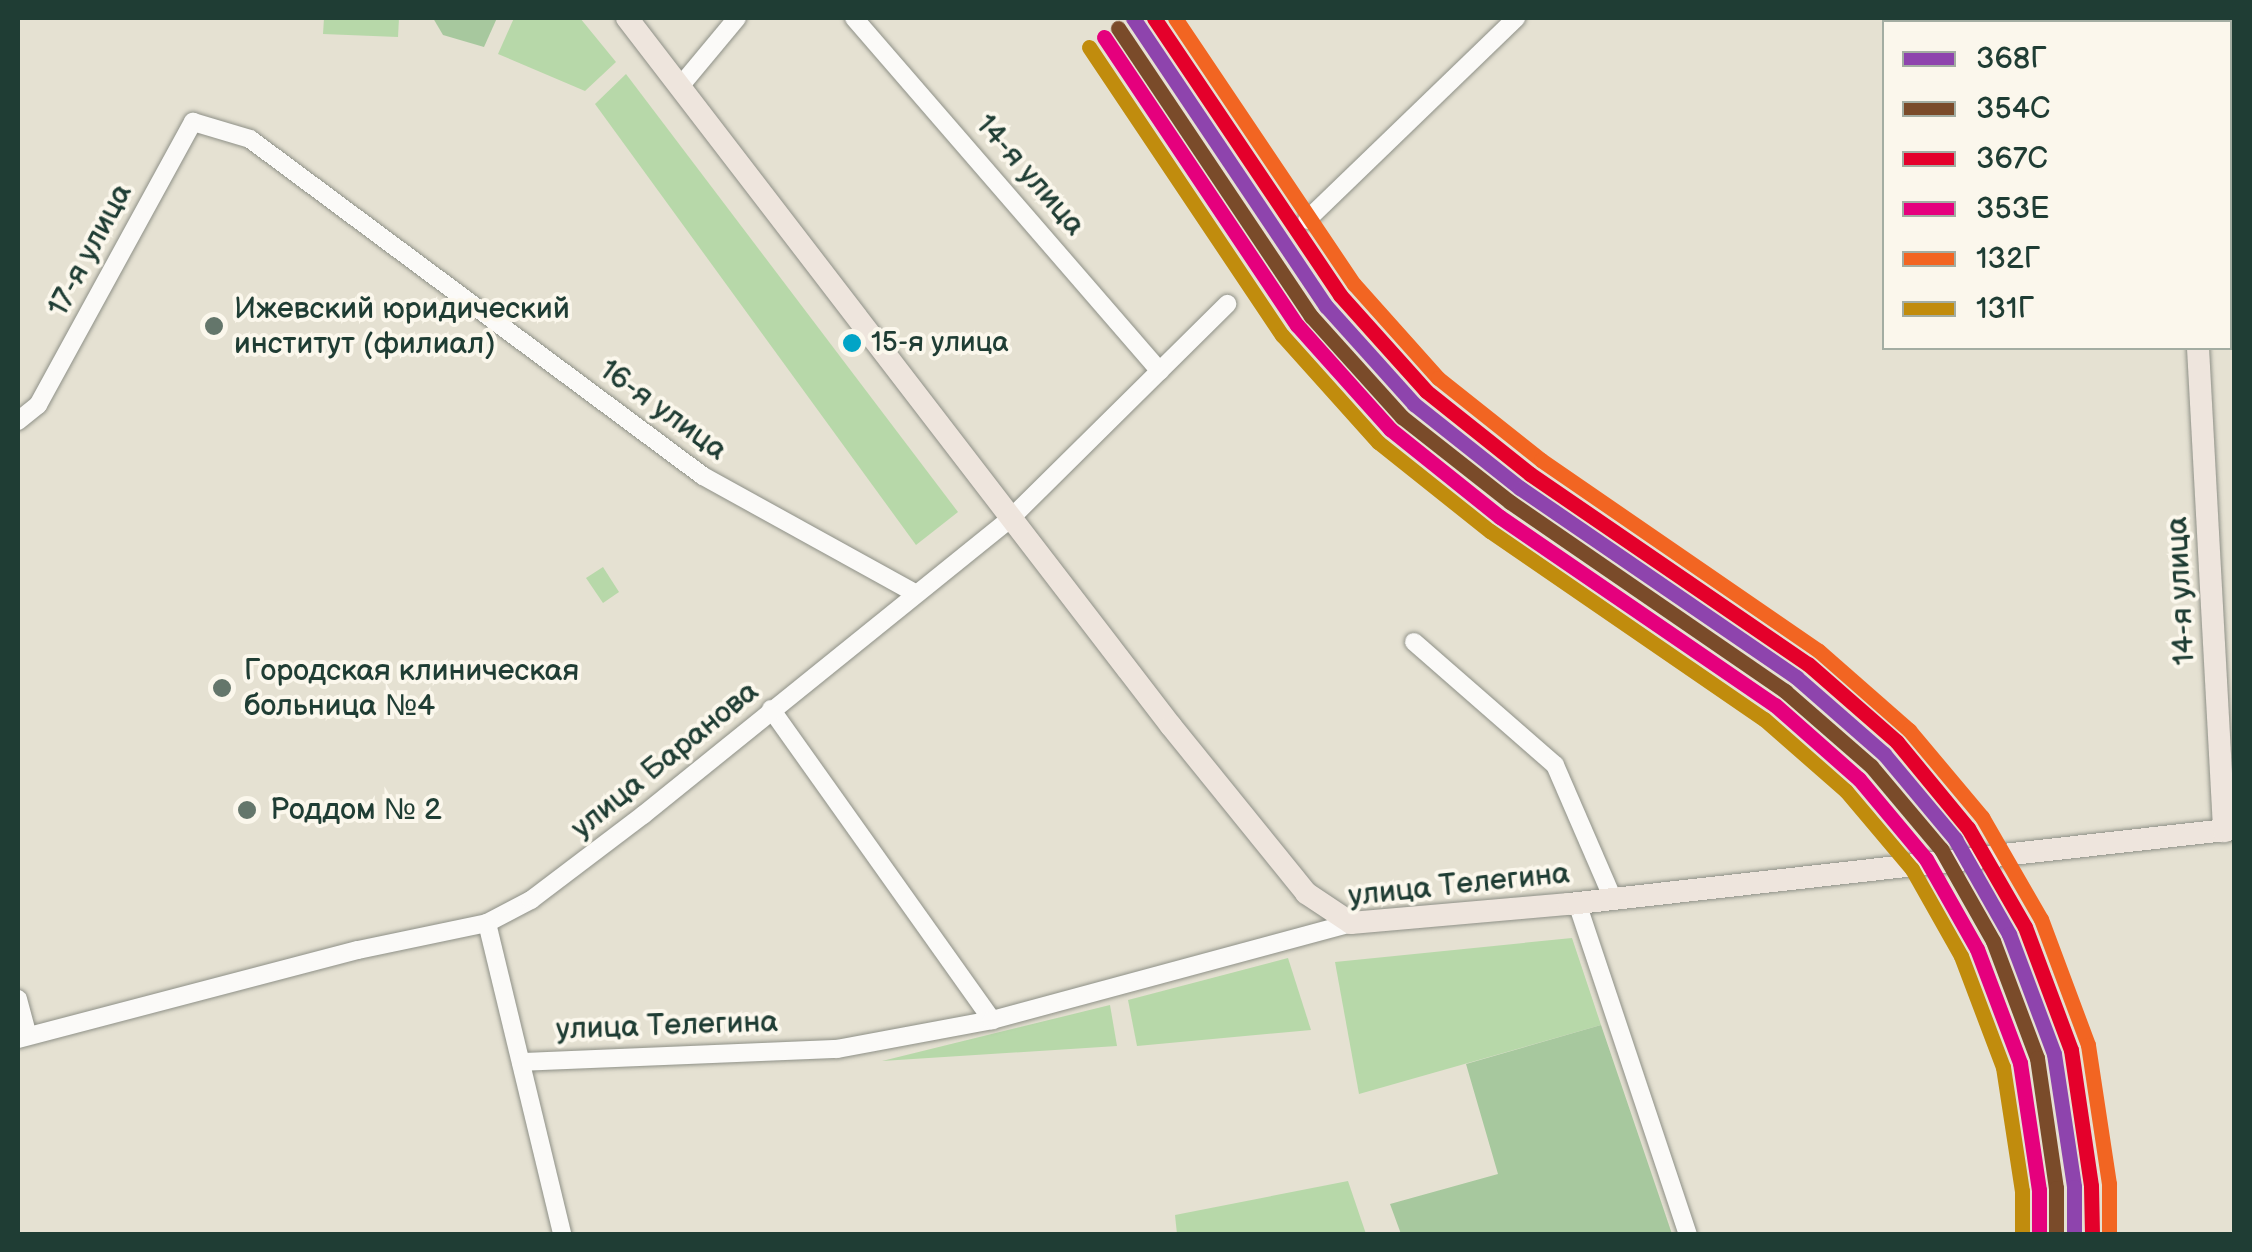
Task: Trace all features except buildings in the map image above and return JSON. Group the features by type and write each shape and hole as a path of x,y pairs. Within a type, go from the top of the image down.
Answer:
{"main road":[{"path":"628,18 1171,726 1306,892 1351,922"},
{"name":"14-я улица","path":"2198,350 2229,830"},
{"name":"улица Телегина","path":"1351,922 1577,903 2229,830"}],"street":[{"path":"682,84 737,18"},
{"name":"14-я улица","path":"854,18 1160,371"},
{"path":"1307,220 1516,18"},
{"name":"17-я улица","path":"18,421 38,406 193,122"},
{"name":"16-я улица","path":"193,122 250,139 704,476 915,594"},
{"name":"улица Баранова","path":"23,1038 358,950 486,924 531,900 1012,516 1227,304"},
{"path":"1414,642 1554,764 1613,899"},
{"path":"771,709 992,1020"},
{"path":"1577,903 1688,1234"},
{"name":"улица Телегина","path":"521,1062 837,1049 992,1020 1351,922"},
{"path":"486,924 562,1234"},
{"path":"18,999 23,1038"}],"green space":[{"path":"324,18 399,18 398,37 323,34"},
{"path":"433,18 497,18 484,47 443,35"},
{"path":"514,18 580,18 616,62 585,91 498,54"},
{"path":"626,74 958,512 916,545 595,104"},
{"path":"603,567 619,592 603,603 586,578"},
{"path":"1572,938 1601,1025 1359,1094 1335,962"},
{"path":"1288,958 1311,1030 1137,1046 1128,1000"},
{"path":"1110,1005 1117,1046 882,1061"},
{"path":"1601,1025 1672,1234 1401,1234 1390,1204 1498,1174 1466,1064"},
{"path":"1348,1181 1366,1234 1177,1234 1175,1215"}],"transit line":[{"name":"368Г","path":"1133,18 1326,306 1414,404 1520,488 1796,677 1884,754 1955,839 2009,934 2054,1054 2074,1187 2074,1234"},
{"name":"367С","path":"1154,18 1340,295 1426,391 1530,474 1808,664 1897,742 1968,828 2025,927 2071,1050 2091,1186 2092,1234"},
{"name":"132Г","path":"1175,18 1354,284 1438,378 1541,460 1819,651 1909,730 1982,817 2041,919 2088,1045 2109,1184 2109,1234"},
{"name":"354С","path":"1118,28 1311,316 1402,417 1510,502 1785,691 1871,766 1941,849 1993,941 2037,1058 2056,1188 2056,1234"},
{"name":"353Е","path":"1104,37 1297,325 1390,429 1500,517 1775,705 1859,779 1926,859 1977,949 2020,1063 2039,1190 2039,1234"},
{"name":"131Г","path":"1089,47 1282,335 1378,442 1490,531 1764,719 1846,791 1912,869 1961,956 2003,1067 2022,1191 2022,1234"}],"place":[{"name":"Ижевский юридический институт (филиал)","path":"214,326"},
{"name":"15-я улица","path":"852,343"},
{"name":"Городская клиническая больница №4","path":"222,688"},
{"name":"Роддом № 2","path":"247,810"}]}
